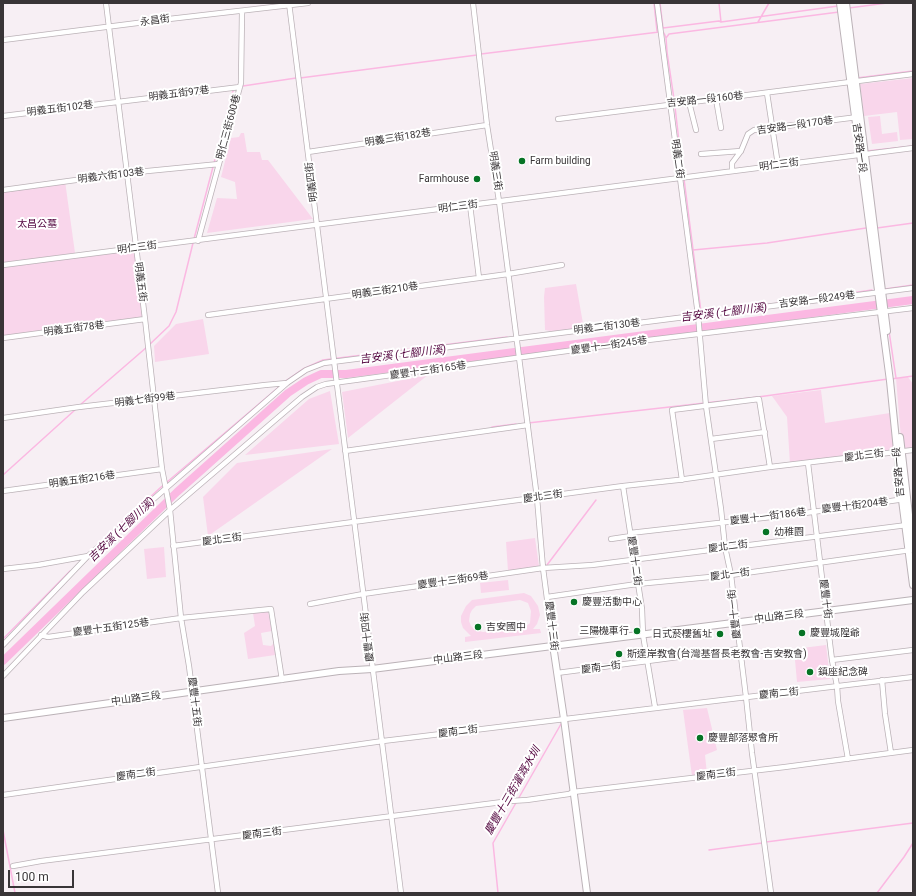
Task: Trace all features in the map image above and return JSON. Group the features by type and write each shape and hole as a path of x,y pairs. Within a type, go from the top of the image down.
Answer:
{"street":[{"name":"明義五街","path":"106,3 145,319 147,347 155,399 162,469 170,510"},
{"name":"永昌街","path":"3,40 289,4 308,3"},
{"name":"明義三街","path":"473,3 487,125 499,201 519,358"},
{"name":"明義二街","path":"657,3 681,178 684,218 698,315 699,335"},
{"name":"吉安路一段","path":"840,3 863,154 899,451 902,500 909,525 913,585"},
{"name":"吉安路一段","path":"846,3 852,82"},
{"name":"明義四街","path":"289,4 336,382"},
{"name":"明仁三街600巷","path":"195,241 219,164 240,87 242,11"},
{"name":"吉安路一段160巷","path":"558,119 913,74"},
{"name":"明義五街97巷","path":"118,102 240,87"},
{"path":"767,93 778,165"},
{"path":"716,99 721,128"},
{"name":"明義五街102巷","path":"3,116 118,102"},
{"path":"689,102 696,130"},
{"name":"吉安路一段170巷","path":"732,171 732,163 741,151 748,134 754,130 857,117"},
{"name":"明義三街182巷","path":"308,152 487,125"},
{"name":"明仁三街","path":"3,265 913,148"},
{"path":"701,154 741,151"},
{"name":"明義六街103巷","path":"3,190 127,173 219,164"},
{"path":"470,205 479,278"},
{"name":"明義三街210巷","path":"208,315 508,274 562,265"},
{"name":"吉安路一段249巷","path":"698,315 913,288"},
{"name":"慶豐十一街245巷","path":"519,358 913,308"},
{"name":"明義二街130巷","path":"3,645 88,556 287,383 306,370 324,363 334,364 698,315"},
{"name":"明義五街78巷","path":"3,338 145,319"},
{"name":"慶豐十一街","path":"699,335 706,406 717,474 725,548 731,575 754,770 771,893"},
{"name":"慶豐十三街165巷","path":"3,676 83,592 170,510 302,397 317,387 336,382 519,358"},
{"name":"慶豐十三街","path":"519,358 537,498 543,568 587,893"},
{"name":"慶豐十四街","path":"336,382 372,669 383,741 401,893"},
{"name":"明義七街99巷","path":"3,418 79,407 287,383"},
{"path":"682,480 672,410 759,399 770,467"},
{"path":"345,450 528,425"},
{"path":"711,440 765,432"},
{"name":"慶北三街","path":"173,546 623,486 682,480 770,467 913,450"},
{"name":"慶豐十街","path":"808,463 832,660 848,759"},
{"name":"明義五街216巷","path":"3,490 162,469"},
{"name":"慶豐十二街","path":"623,486 642,609 643,635 655,707"},
{"name":"慶豐十街204巷","path":"813,511 902,500"},
{"name":"慶豐十五街","path":"170,510 181,618 218,893"},
{"name":"慶豐十一街186巷","path":"611,539 631,534 813,511"},
{"name":"慶北二街","path":"543,568 592,565 634,558 909,525"},
{"name":"慶北一街","path":"547,597 637,584 731,575 911,550"},
{"path":"3,569 38,565 88,556"},
{"name":"慶豐十三街69巷","path":"310,604 363,594 543,568"},
{"name":"中山路三段","path":"3,718 339,671 372,669 913,600"},
{"name":"慶豐十五街125巷","path":"41,635 48,637 181,618 271,609 282,680"},
{"name":"慶南一街","path":"557,673 739,649"},
{"path":"832,660 913,650"},
{"name":"慶南二街","path":"3,795 383,741 913,677"},
{"path":"882,680 891,753"},
{"name":"慶南三街","path":"13,866 41,861 566,795 573,792 754,770 785,768 913,750"}],"green space":[{"path":"913,78 913,139 900,140 897,112 864,116 860,84"},
{"path":"880,116 882,134 897,132 898,141 872,144 868,117"},
{"path":"241,133 244,133 247,152 260,152 262,160 268,160 313,219 207,233 217,198 237,199 235,182 221,177 231,138 239,137"},
{"name":"太昌公墓","path":"65,181 75,253 3,263 3,189"},
{"path":"135,250 144,318 3,336 3,267"},
{"path":"576,284 584,329 561,333 545,330 545,288"},
{"path":"203,319 209,354 155,362 154,346 176,324"},
{"path":"428,375 348,438 342,392"},
{"path":"908,377 913,384 913,450 902,451 896,378"},
{"path":"821,390 825,423 890,413 897,451 790,464 787,417 772,396"},
{"path":"330,391 339,444 245,455 309,399"},
{"path":"332,449 208,536 203,497 237,463"},
{"path":"535,538 539,566 508,571 506,542"},
{"path":"164,547 166,577 147,579 144,549"},
{"path":"508,580 509,590 481,593 480,583"},
{"path":"524,593 531,596 538,606 540,615 537,624 533,629 540,629 541,633 465,642 465,637 471,636 463,628 461,616 466,606 472,600","holes":["520,600 528,603 531,611 530,623 525,627 483,632 475,630 469,621 470,614 476,606"]},
{"path":"268,611 272,631 261,633 263,645 271,646 274,643 275,655 248,659 244,633 255,626 253,613"},
{"path":"826,645 830,679 797,682 794,649"},
{"path":"707,708 717,750 705,755 707,774 692,776 683,710"}],"waterway":[{"path":"654,3 657,31"},
{"path":"660,3 663,28 719,21 721,22 838,6"},
{"path":"719,3 721,22"},
{"path":"758,22 769,3"},
{"path":"849,8 887,3"},
{"path":"666,38 669,34 839,12"},
{"path":"481,54 659,32"},
{"path":"663,33 666,38 674,99"},
{"path":"300,78 477,55"},
{"path":"857,78 913,71"},
{"path":"243,86 296,78"},
{"path":"194,239 233,91"},
{"path":"675,107 683,176"},
{"path":"867,151 913,146"},
{"path":"684,179 701,312"},
{"path":"877,228 913,223"},
{"path":"693,250 767,243 866,228"},
{"path":"149,345 169,326 176,312 193,243"},
{"path":"885,289 913,285"},
{"path":"838,295 872,290"},
{"name":"吉安溪 (七腳川溪)","path":"3,661 177,492 288,393 306,381 321,374 346,374 913,300"},
{"path":"670,317 795,301"},
{"path":"889,331 896,378"},
{"path":"284,382 303,369 323,360 507,337"},
{"path":"80,405 147,347"},
{"path":"891,379 913,376"},
{"path":"528,423 758,397 888,379"},
{"path":"111,533 160,488 280,386"},
{"path":"3,475 76,409"},
{"path":"492,427 516,424"},
{"name":"慶豐十三街灌溉水圳","path":"547,565 596,500"},
{"path":"3,639 70,571"},
{"name":"慶豐十三街灌溉水圳","path":"498,893 493,843 561,724"},
{"path":"766,842 913,823"},
{"path":"3,830 15,893"},
{"path":"709,850 762,843"},
{"path":"877,893 913,843"}],"place":[{"name":"Farm building","path":"522,161"},
{"name":"Farmhouse","path":"477,179"},
{"name":"幼稚園","path":"766,532"},
{"name":"慶豐活動中心","path":"574,602"},
{"name":"吉安國中","path":"478,627"},
{"name":"三陽機車行","path":"637,631"},
{"name":"慶豐城隍爺","path":"802,633"},
{"name":"日式菸樓舊址","path":"720,634"},
{"name":"斯達岸教會(台灣基督長老教會-吉安教會)","path":"619,654"},
{"name":"鎮座紀念碑","path":"810,672"},
{"name":"慶豐部落聚會所","path":"700,738"}]}
